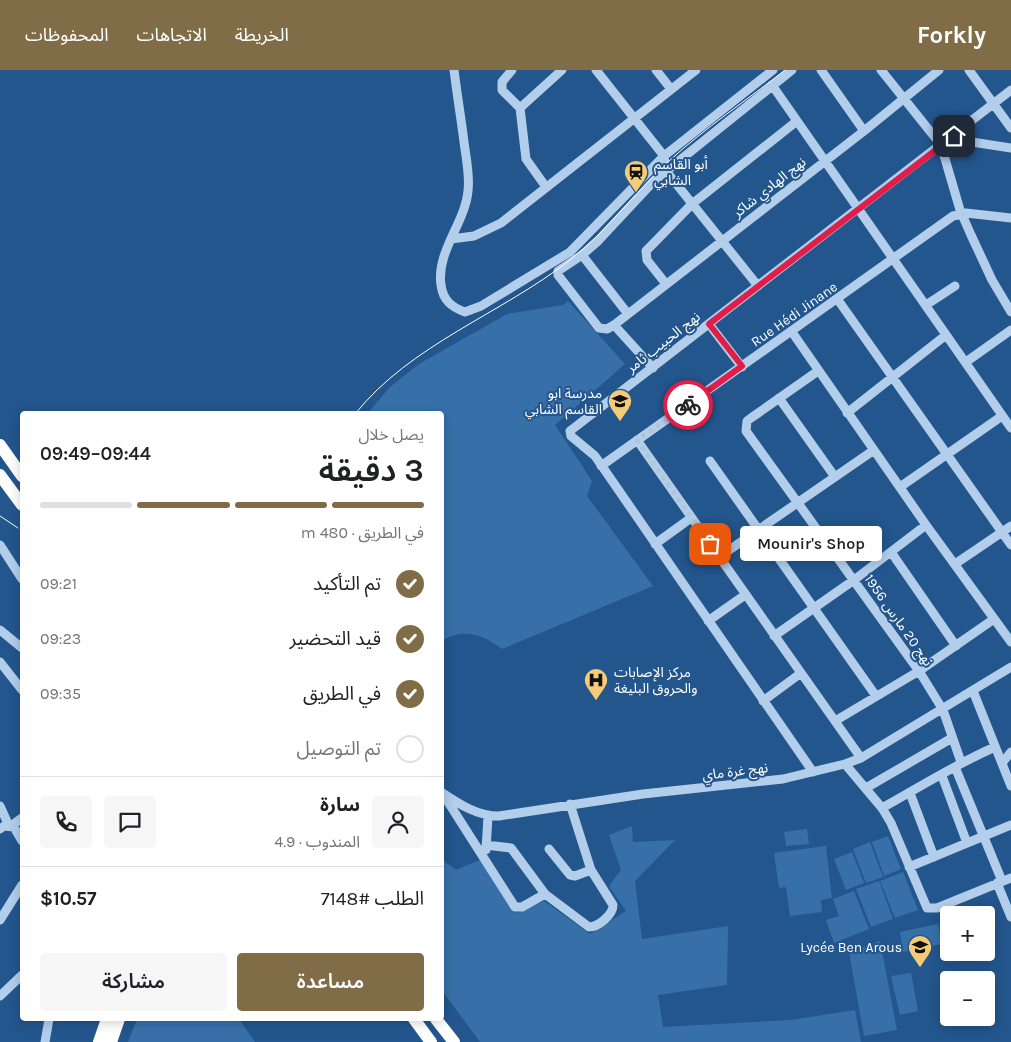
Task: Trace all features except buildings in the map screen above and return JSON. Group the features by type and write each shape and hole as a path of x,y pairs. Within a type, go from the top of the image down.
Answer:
{"highway":[{"path":"0,445 20,473"},
{"path":"0,475 20,502"},
{"path":"101,1037 105,1021"},
{"path":"111,1042 118,1021"},
{"path":"415,1021 431,1042"},
{"path":"443,1024 454,1042"}],"street":[{"path":"454,70 469,180 466,203 441,268 441,287 448,303 465,312 472,310 570,252 664,156 768,72"},
{"path":"512,70 502,82 502,90 520,108 526,159 546,187"},
{"path":"520,108 562,70"},
{"path":"596,70 664,156 666,171 758,286"},
{"path":"656,70 671,89"},
{"path":"451,239 474,236 501,223 696,70"},
{"path":"653,368 614,325 606,329 599,328 557,273 582,255 666,171 792,70"},
{"path":"821,70 864,131"},
{"path":"881,70 941,145 962,213 992,280 1011,312"},
{"name":"نهج الهادي شاكر","path":"614,325 904,100 939,70"},
{"path":"969,70 1011,128"},
{"path":"772,85 1011,428"},
{"name":"نهج الحبيب ثامر","path":"813,772 601,466 590,451 570,436 570,431 954,136 1011,90"},
{"path":"666,284 647,260 646,251 692,204 797,121"},
{"path":"954,136 959,140 1011,148"},
{"path":"962,213 1011,218"},
{"name":"Rue Hédi Jinane","path":"601,466 895,260 953,216 962,213"},
{"path":"582,255 628,314"},
{"path":"926,305 955,286"},
{"path":"838,300 1011,545"},
{"path":"709,324 742,366"},
{"path":"966,362 1011,330"},
{"path":"792,332 926,525 1011,642"},
{"path":"847,413 946,335"},
{"name":"نهج 20 مارس 1956","path":"818,371 747,422 746,431 919,671 942,710 952,738 958,764 984,837 1004,881 1011,917"},
{"path":"779,398 835,477"},
{"path":"900,487 1002,416"},
{"path":"637,440 861,758"},
{"path":"719,558 874,450"},
{"path":"710,461 876,696"},
{"path":"655,544 691,518"},
{"path":"774,636 854,580 926,525"},
{"path":"955,564 1011,526"},
{"path":"2,551 20,576"},
{"path":"891,552 956,646"},
{"path":"708,621 745,595"},
{"path":"835,721 919,671 994,618"},
{"path":"1,633 20,647"},
{"path":"0,662 20,687"},
{"name":"نهج غرة ماي","path":"488,816 643,794 729,786 813,772 845,764 861,758 1011,667"},
{"path":"763,701 801,673"},
{"path":"973,691 1011,786"},
{"path":"866,788 952,738"},
{"path":"882,808 942,776 958,764 995,747"},
{"path":"1002,763 1011,752"},
{"path":"845,764 882,808 897,835 923,903 930,909 1004,881"},
{"path":"942,776 967,843"},
{"path":"910,793 934,857"},
{"path":"444,794 460,804 488,816 485,862"},
{"path":"444,797 515,906 522,907 545,894"},
{"path":"486,845 511,848 545,894 589,927 593,927 610,914 613,908 591,870 570,804"},
{"path":"0,806 10,826 17,830 20,837"},
{"path":"0,829 10,826 20,819"},
{"path":"909,867 1011,825"},
{"path":"549,849 570,875 575,876 591,870"},
{"path":"0,920 20,888"},
{"path":"0,996 20,977"},
{"path":"44,1042 49,1021"}],"shaded area":[{"path":"568,301 625,364 555,425 592,481 587,496 653,586 502,649 488,640 473,634 457,634 444,640 444,411 370,411 390,387 419,364 507,314 563,305"},
{"path":"632,826 633,842 675,840 635,881 642,939 728,926 727,985 658,995 663,1027 791,1020 855,1010 861,1042 480,1042 444,993 444,861 456,870 480,860 517,913 544,901 590,934 626,911 609,886 621,870 609,835"},
{"path":"807,829 809,844 786,846 784,832"},
{"path":"888,836 901,869 884,876 872,842"},
{"path":"870,842 883,877 866,883 853,849"},
{"path":"826,846 832,898 821,900 822,912 790,916 786,887 779,888 774,853"},
{"path":"852,852 864,883 846,890 834,859"},
{"path":"903,872 918,910 895,918 880,881"},
{"path":"879,881 893,919 871,927 856,889"},
{"path":"854,891 869,929 834,943 826,920 839,916 833,899"},
{"path":"938,924 940,944 903,952 900,932"},
{"path":"880,941 897,1030 864,1036 849,952"},
{"path":"911,973 918,1011 900,1015 891,976"},
{"path":"136,1021 240,1021 255,1042 128,1042"}],"tram line":[{"path":"358,411 377,389 429,349 515,297 570,260 596,237 669,161 785,70"},
{"path":"0,516 18,528"}],"way so far":[{"path":"688,405 637,440 710,544"}],"place":[{"name":"أبو القاسم الشابي","path":"636,193"},
{"name":"مدرسة ابو القاسم الشابي","path":"620,422"},
{"name":"Mounir's Shop","path":"710,544"},
{"name":"مركز الإصابات والحروق البليغة","path":"596,701"},
{"name":"Lycée Ben Arous","path":"920,968"}],"route":[{"path":"688,405 742,366 709,324 954,136"}]}
